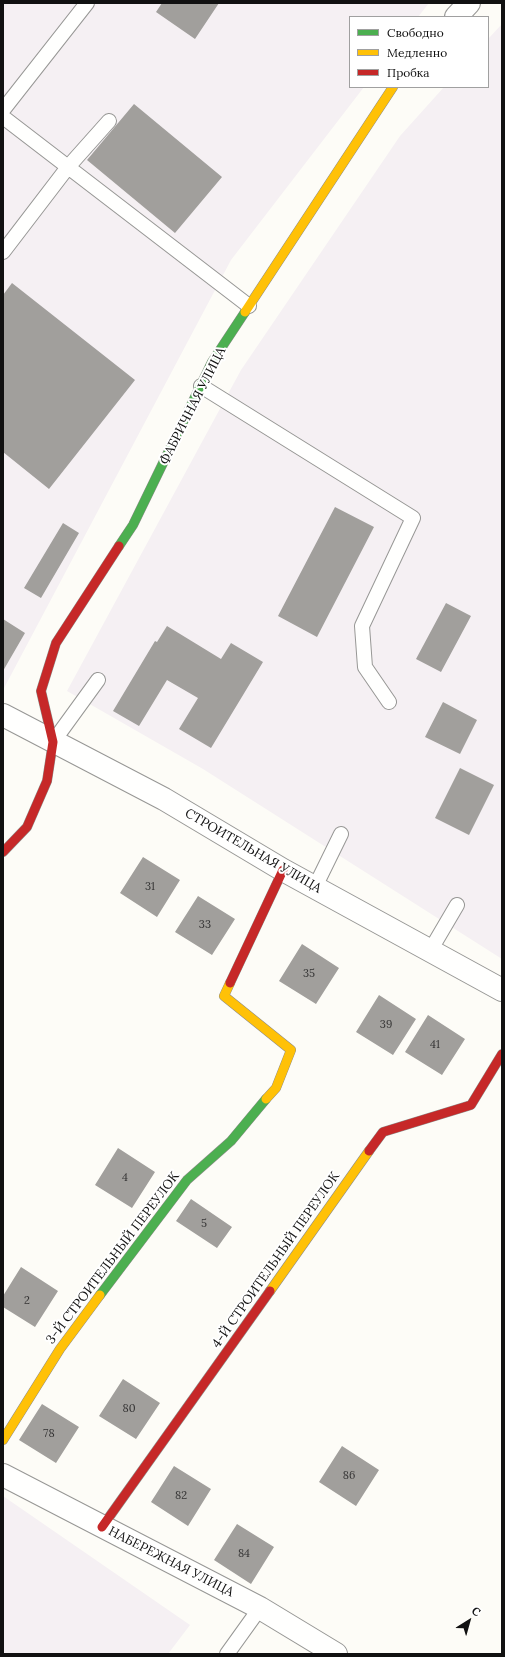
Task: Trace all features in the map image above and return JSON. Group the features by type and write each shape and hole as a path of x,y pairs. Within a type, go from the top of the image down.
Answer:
{"street":[{"path":"457,16 470,3"},
{"name":"ФАБРИЧНАЯ УЛИЦА","path":"53,742 41,691 56,644 133,525 212,362 392,88"},
{"name":"СТРОИТЕЛЬНАЯ УЛИЦА","path":"3,715 164,799 283,870 502,990"},
{"path":"3,852 26,827 47,781 53,742"},
{"name":"3-Й СТРОИТЕЛЬНЫЙ ПЕРЕУЛОК","path":"3,1440 60,1349 187,1180 231,1141 276,1088 290,1050 224,996 283,870"},
{"name":"4-Й СТРОИТЕЛЬНЫЙ ПЕРЕУЛОК","path":"102,1526 383,1132 471,1105 502,1054"},
{"name":"НАБЕРЕЖНАЯ УЛИЦА","path":"3,1475 260,1608 336,1654"}],"lane":[{"path":"3,110 88,3"},
{"path":"3,117 249,306"},
{"path":"3,252 68,167 109,120"},
{"path":"200,386 413,518 362,626 365,667 389,702"},
{"path":"53,742 98,680"},
{"path":"315,887 342,834"},
{"path":"430,951 457,905"},
{"path":"227,1654 260,1608"}],"shaded area":[{"path":"3,3 429,3 419,16 349,16 349,88 363,88 231,260 3,690"},
{"path":"502,24 502,959 203,769 67,691 241,370 400,136 443,88 489,88 489,38"},
{"path":"3,1496 190,1625 168,1654 3,1654"}],"building":[{"path":"162,3 219,3 195,39 156,12"},
{"path":"134,104 222,177 175,233 87,160"},
{"path":"12,283 135,380 49,489 3,452 3,295"},
{"path":"335,507 374,527 317,637 278,616"},
{"path":"63,523 79,533 41,598 24,588"},
{"path":"446,603 471,616 441,672 416,659"},
{"path":"3,619 25,633 3,671"},
{"path":"167,626 221,659 231,643 263,662 211,748 179,729 198,698 167,680 139,726 113,711 155,641 157,642"},
{"path":"443,702 477,720 460,754 425,737"},
{"path":"460,768 494,785 469,835 435,818"},
{"path":"143,857 180,880 157,917 120,893"},
{"path":"198,896 235,919 212,955 175,932"},
{"path":"302,944 339,968 316,1004 279,981"},
{"path":"379,995 416,1019 393,1055 356,1032"},
{"path":"428,1015 465,1039 442,1075 405,1052"},
{"path":"118,1148 155,1172 132,1208 95,1185"},
{"path":"191,1199 232,1227 217,1248 176,1221"},
{"path":"21,1267 58,1291 35,1327 3,1307 3,1296"},
{"path":"123,1379 160,1403 136,1439 99,1416"},
{"path":"42,1404 79,1427 56,1463 19,1440"},
{"path":"342,1446 379,1470 356,1506 319,1482"},
{"path":"174,1466 211,1489 188,1526 151,1502"},
{"path":"237,1524 274,1547 251,1584 214,1560"}],"traffic: fast":[{"path":"119,546 133,525 212,362 245,312"},
{"path":"100,1295 187,1180 231,1141 266,1099"}],"traffic: slow":[{"path":"245,312 392,88"},
{"path":"230,983 224,996 291,1050 276,1088 266,1099"},
{"path":"270,1291 369,1151"},
{"path":"3,1440 60,1349 100,1295"}],"traffic: jam":[{"path":"3,852 27,827 47,781 53,742 41,691 56,643 119,546"},
{"path":"230,983 283,870"},
{"path":"369,1151 383,1132 471,1105 502,1054"},
{"path":"102,1527 270,1291"}]}
